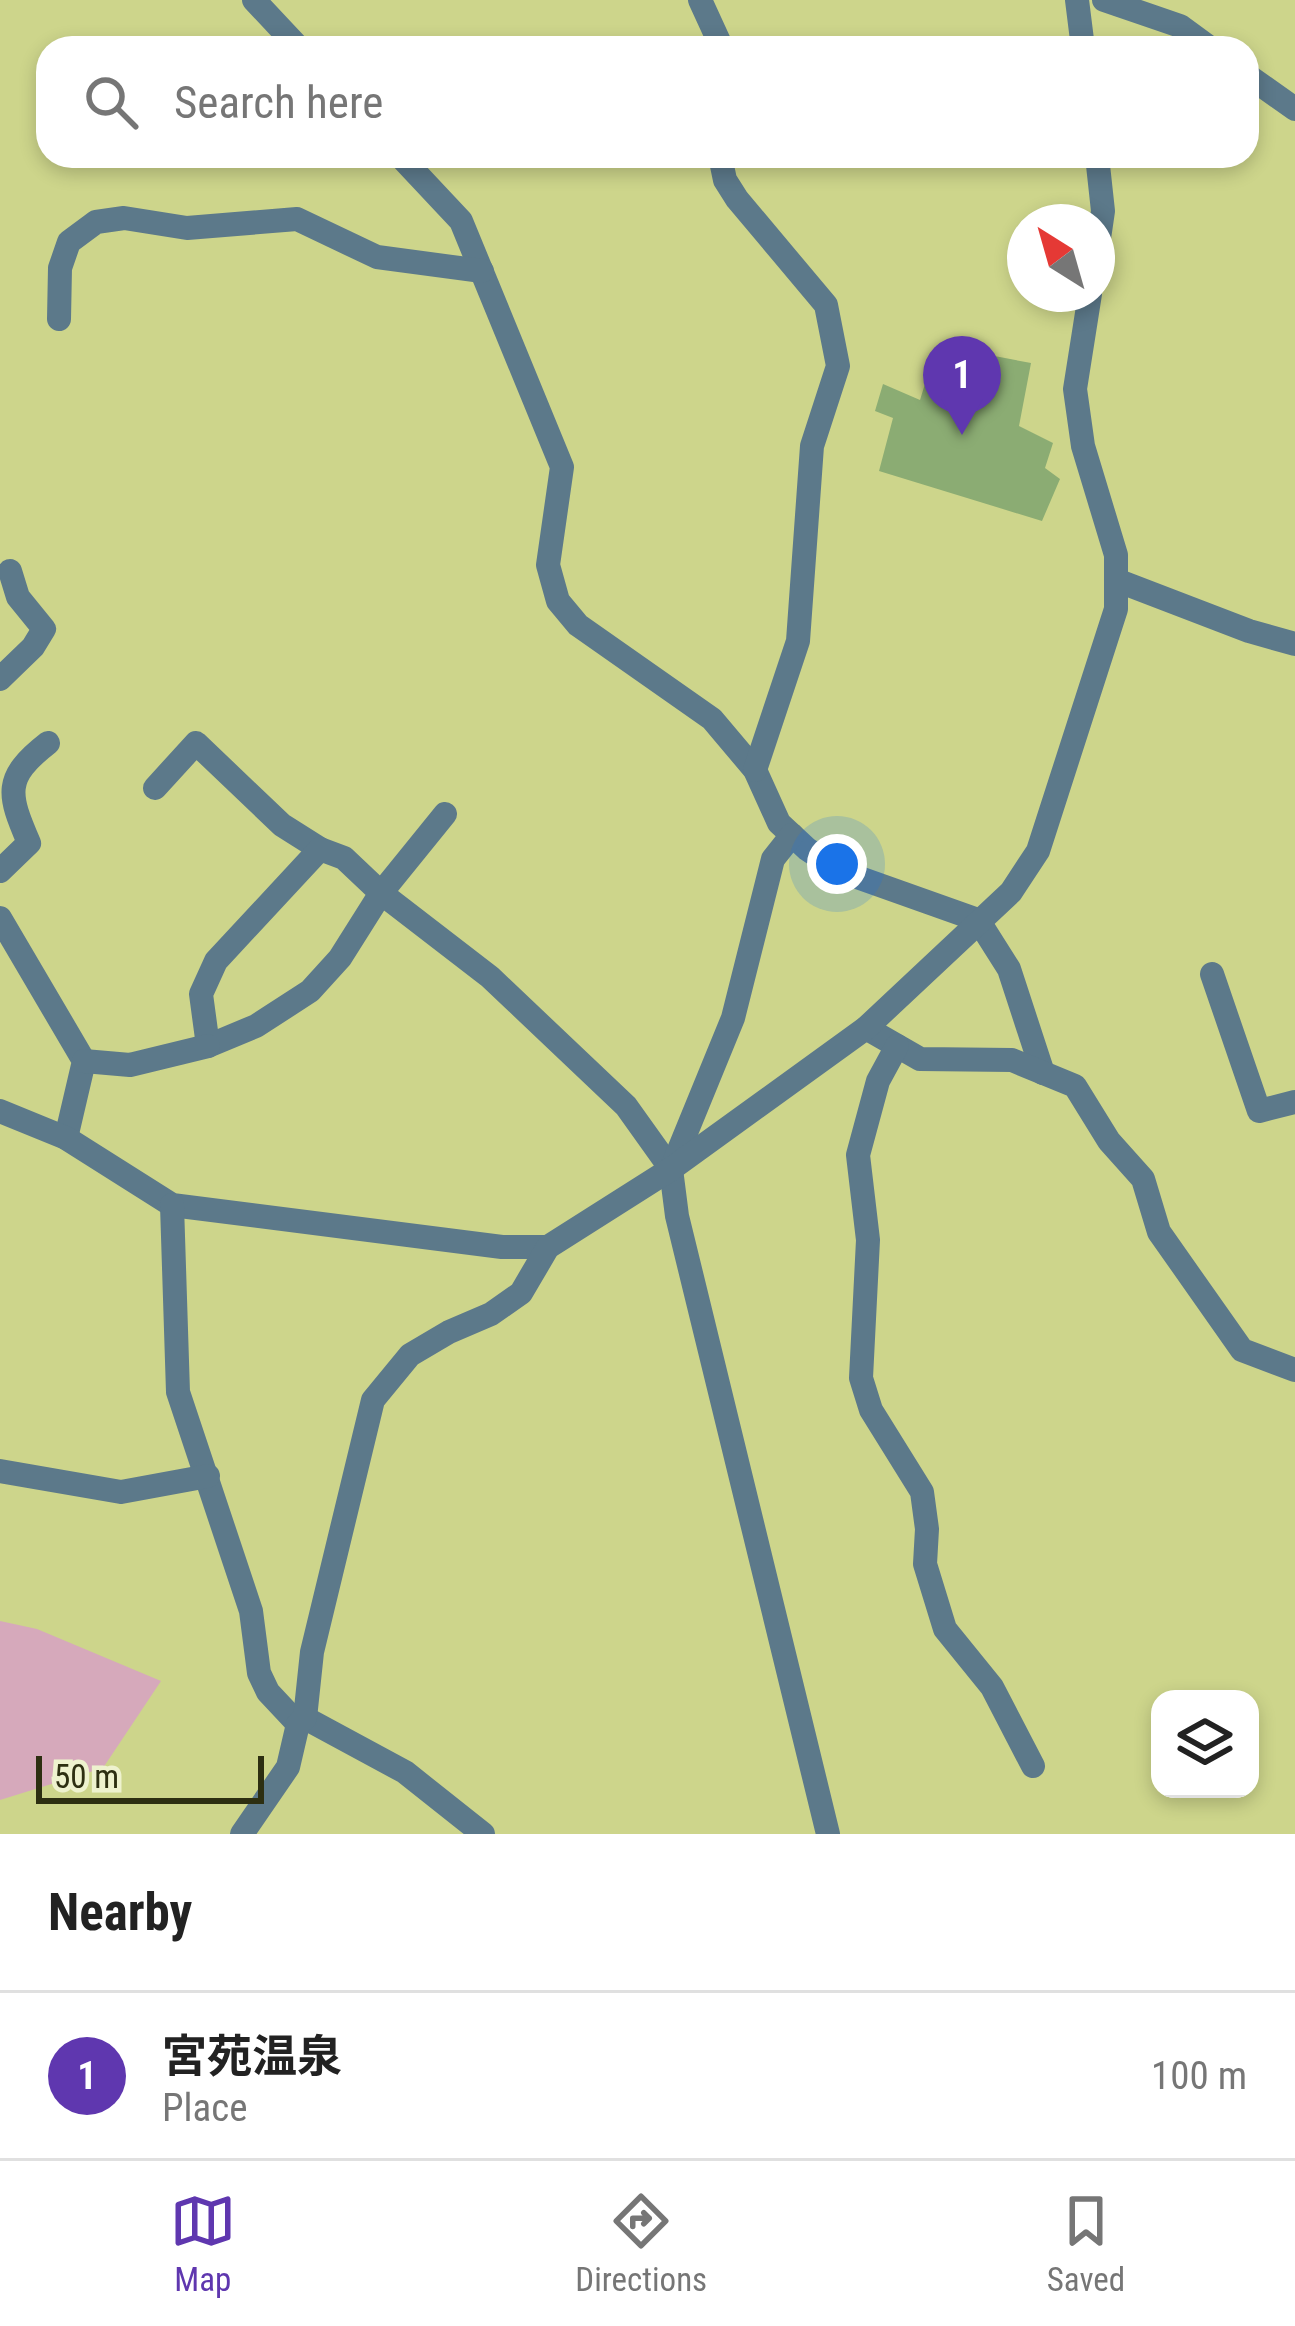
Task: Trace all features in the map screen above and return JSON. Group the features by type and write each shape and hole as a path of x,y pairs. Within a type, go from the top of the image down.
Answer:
{"street":[{"path":"254,0 287,36"},
{"path":"700,0 716,36"},
{"path":"1077,0 1082,36"},
{"path":"1104,0 1180,26 1194,36"},
{"path":"1259,84 1295,110"},
{"path":"411,168 461,221 562,466 548,565 558,601 578,625 712,718 755,770 779,823 793,836 840,871 978,920 1009,969 1042,1073"},
{"path":"723,168 737,199 826,305 838,366 812,446 798,641 755,770"},
{"path":"1098,168 1102,204"},
{"path":"58,319 60,268 69,242 96,222 124,218 188,228 298,219 377,257 482,271"},
{"path":"242,1834 288,1767 373,1400 410,1355 449,1331 491,1314 521,1293 548,1246 671,1169 866,1028 1011,892 1037,851 1116,609 1116,556 1083,446 1075,389 1087,312"},
{"path":"0,679 44,629 18,597 10,571"},
{"path":"1116,580 1295,644"},
{"path":"0,871 29,843 13,804 14,782 23,763 48,743"},
{"path":"155,788 196,743 282,825 344,858 381,893 490,977 626,1106 671,1169 677,1216 828,1834"},
{"path":"84,1060 130,1065 208,1046 256,1026 310,991 340,958 381,893 445,814"},
{"path":"671,1169 733,1018 773,859 793,836"},
{"path":"208,1046 201,994 216,961 320,849"},
{"path":"0,918 84,1060 66,1138"},
{"path":"1212,974 1259,1111 1295,1102"},
{"path":"866,1028 920,1059 1012,1060 1075,1086 1109,1141 1143,1179 1159,1232 1242,1350 1295,1370"},
{"path":"897,1046 878,1082 858,1155 868,1240 861,1378 872,1410 922,1492 926,1564 945,1629 992,1687 1034,1766"},
{"path":"0,1111 66,1138 172,1205 502,1247 548,1246"},
{"path":"172,1205 178,1392 251,1611 259,1673 268,1693 301,1721 405,1772 482,1834"},
{"path":"0,1471 121,1492 208,1477"}],"shaded area":[{"path":"0,1621 37,1629 161,1681 103,1768 0,1800"}],"building":[{"path":"937,345 1031,363 1019,426 1053,443 1045,468 1060,479 1042,521 879,471 893,418 875,411 883,384 920,400"}],"place":[{"name":"宮苑温泉","path":"962,435"}]}
